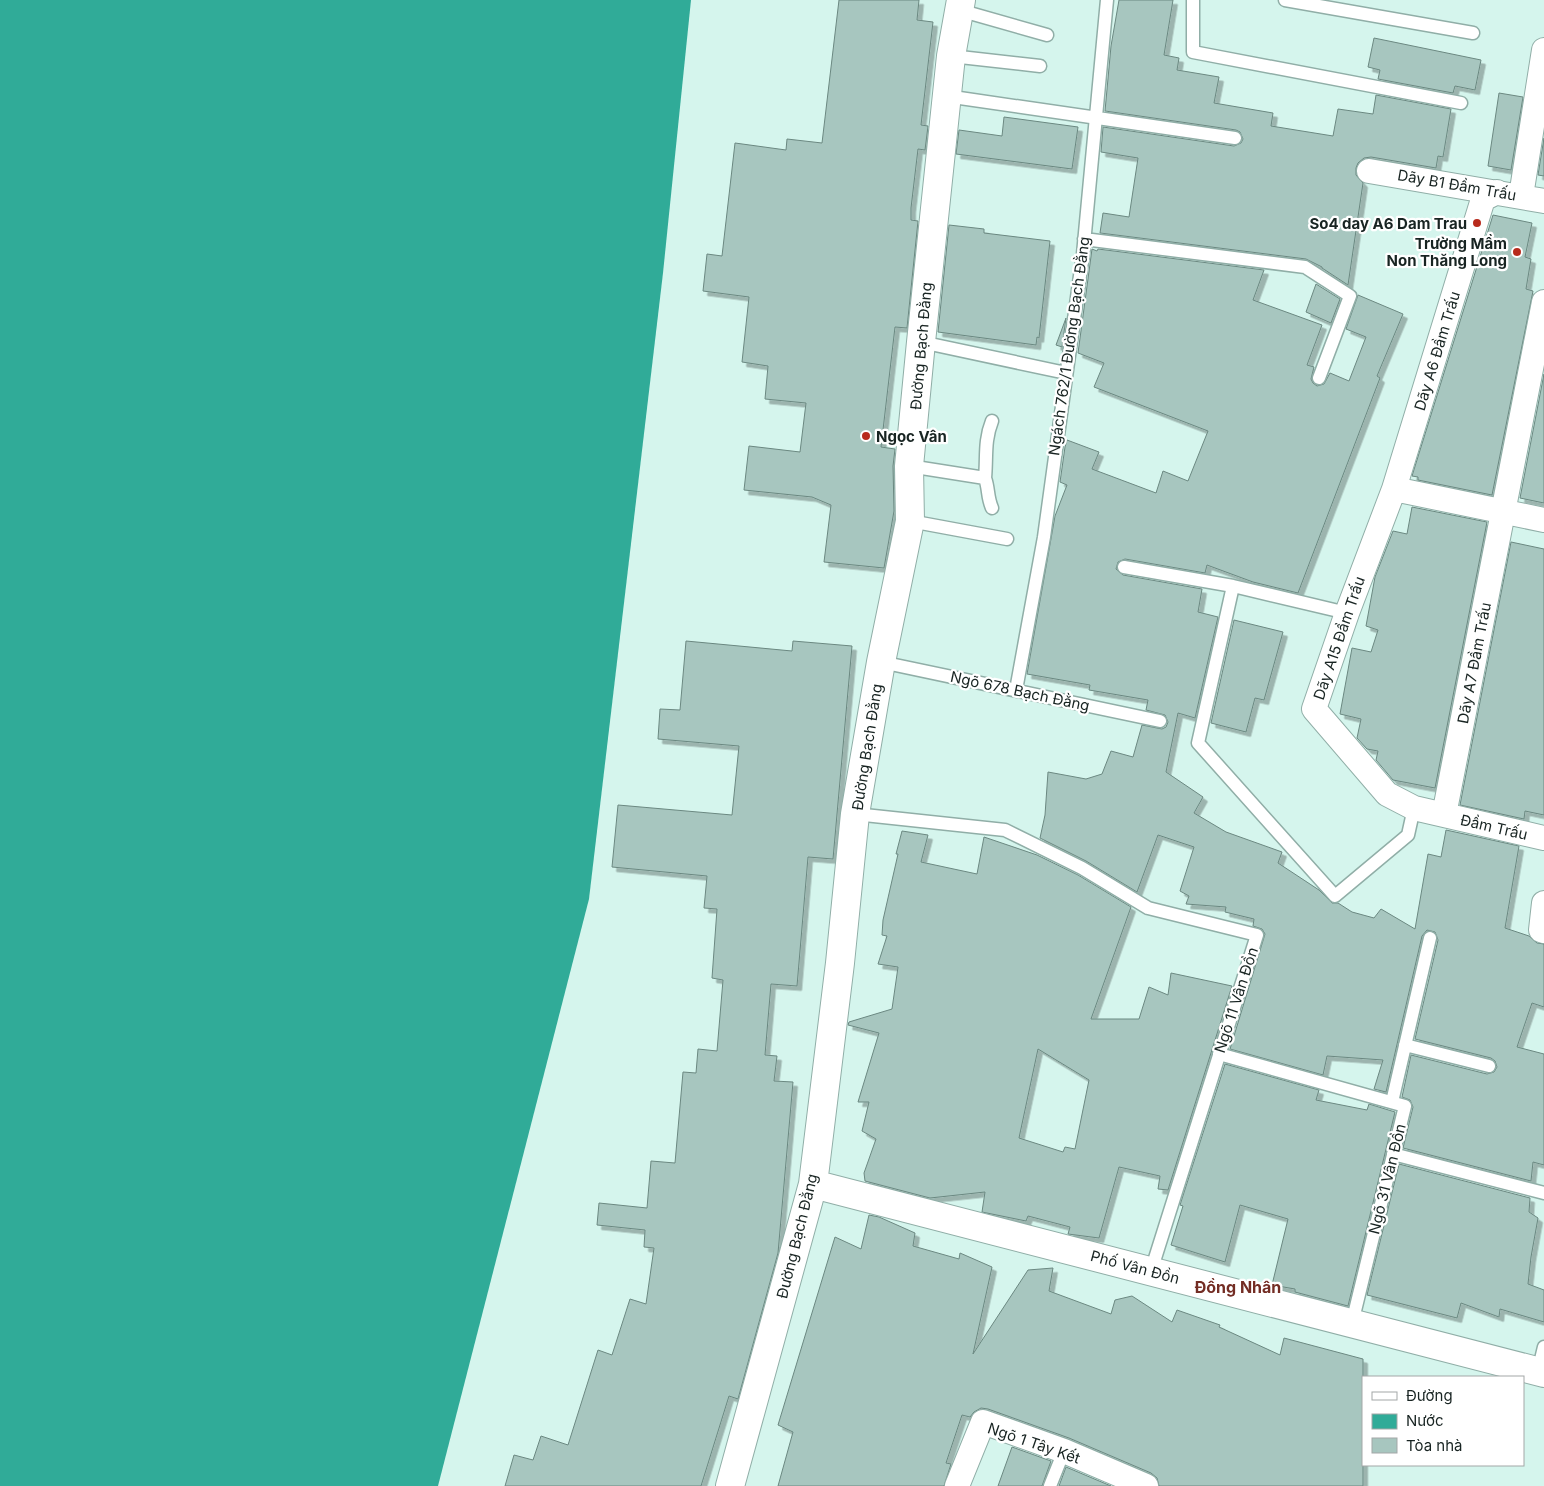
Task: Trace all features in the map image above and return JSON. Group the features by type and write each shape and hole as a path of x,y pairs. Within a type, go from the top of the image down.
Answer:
{"street":[{"name":"Đường Bạch Đằng","path":"730,1486 813,1184 840,963 855,814 881,662 910,522 909,466 950,56 960,5"},
{"path":"1521,196 1544,50"},
{"name":"Dãy B1 Đầm Trấu","path":"1369,171 1544,201"},
{"name":"Dãy A6 Đầm Trấu","path":"1394,489 1483,199 1497,192"},
{"name":"Dãy A7 Đầm Trấu","path":"1444,816 1544,302"},
{"path":"1394,489 1544,520"},
{"name":"Dãy A15 Đầm Trấu","path":"1394,489 1347,613 1314,709 1387,794 1414,808 1444,816"},
{"name":"Đầm Trấu","path":"1444,816 1544,838"},
{"path":"1544,903 1540,930 1544,931"},
{"name":"Phố Vân Đồn","path":"813,1184 1352,1323 1542,1364"},
{"name":"Ngõ 1 Tây Kết","path":"957,1486 983,1422 1064,1451 1146,1486"}],"lane":[{"name":"Ngách 762/1 Đường Bạch Đằng","path":"1016,690 1044,537 1084,239 1107,0"},
{"path":"1193,0 1193,52 1461,103"},
{"path":"1285,0 1473,33"},
{"path":"960,5 1047,35"},
{"path":"950,56 1040,66"},
{"path":"946,96 1235,138"},
{"path":"1084,239 1304,267 1350,296 1319,378"},
{"path":"921,342 1066,373"},
{"path":"992,421 985,439 987,453 987,498 992,508"},
{"path":"909,466 986,478"},
{"path":"910,522 1007,539"},
{"path":"1124,567 1233,586 1347,613"},
{"path":"1233,586 1198,743 1335,896 1408,835 1414,808"},
{"name":"Ngõ 678 Bạch Đằng","path":"881,662 1160,721"},
{"name":"Ngõ 11 Vân Đồn","path":"855,814 1005,830 1082,868 1148,908 1257,935 1151,1271"},
{"path":"1392,1102 1430,938"},
{"path":"1405,1045 1489,1066"},
{"name":"Ngõ 31 Vân Đồn","path":"1219,1054 1405,1106 1352,1323"},
{"path":"1393,1154 1544,1193"},
{"path":"1050,1486 1064,1451"}],"water":[{"path":"0,0 691,0 663,273 589,899 438,1486 0,1486"}],"building":[{"path":"839,0 919,0 917,20 933,22 921,125 928,126 925,150 918,149 911,208 911,220 918,221 907,328 895,327 881,447 895,449 893,466 894,511 884,568 824,562 831,505 812,497 744,490 749,446 800,452 806,403 765,399 768,366 742,362 749,297 703,291 707,254 722,256 735,143 786,150 787,139 822,143"},
{"path":"1119,0 1173,0 1164,55 1179,58 1177,70 1219,77 1214,103 1273,113 1271,126 1333,136 1338,109 1373,114 1376,95 1451,109 1443,157 1438,156 1436,168 1371,157 1364,158 1358,163 1356,175 1363,183 1348,285 1322,267 1306,259 1100,233 1103,213 1129,217 1138,158 1101,152 1103,127 1234,146 1241,143 1243,139 1240,132 1236,130 1105,111 1111,46"},
{"path":"1374,38 1481,60 1475,90 1455,86 1453,93 1378,79 1380,70 1368,67"},
{"path":"1499,93 1523,97 1511,170 1488,166"},
{"path":"1004,117 1078,127 1072,169 956,154 959,130 1002,136"},
{"path":"1544,138 1544,176 1538,175"},
{"path":"1493,215 1532,223 1525,257 1531,259 1526,289 1533,291 1492,495 1418,480 1418,477 1412,476"},
{"path":"949,225 984,229 984,233 1050,241 1039,338 1037,337 1036,345 938,332"},
{"path":"1092,249 1264,270 1253,300 1322,325 1307,365 1314,367 1311,379 1317,386 1324,384 1330,373 1349,381 1366,337 1346,329 1358,295 1403,314 1377,376 1380,378 1298,593 1253,582 1207,565 1205,573 1125,559 1118,562 1116,569 1123,575 1202,589 1198,612 1218,617 1195,718 1178,713 1166,772 1203,797 1194,813 1226,832 1282,852 1278,863 1319,890 1332,903 1338,903 1352,912 1374,918 1381,909 1415,929 1428,854 1441,857 1446,830 1519,846 1505,928 1529,936 1537,943 1544,944 1544,1007 1532,1003 1517,1047 1544,1054 1544,1165 1533,1162 1531,1181 1403,1148 1413,1107 1410,1100 1402,1097 1411,1055 1487,1074 1494,1072 1497,1067 1495,1061 1491,1058 1415,1039 1438,940 1435,932 1427,930 1422,936 1386,1092 1374,1089 1383,1060 1327,1056 1323,1075 1230,1049 1265,934 1262,929 1253,926 1254,919 1225,912 1226,907 1186,904 1189,896 1180,891 1194,847 1158,835 1137,892 1086,861 1040,838 1045,815 1048,772 1086,779 1102,774 1111,751 1133,757 1142,725 1162,729 1166,727 1168,722 1165,715 1146,710 1148,700 1089,690 1090,685 1027,674 1055,516 1067,485 1060,482 1067,440 1099,452 1092,469 1156,493 1163,471 1188,481 1208,431 1094,387 1104,363 1078,353"},
{"path":"1316,284 1340,299 1331,323 1306,312"},
{"path":"1066,318 1062,347 1056,345"},
{"path":"1544,374 1544,503 1520,498"},
{"path":"1412,507 1487,522 1435,788 1393,780 1376,760 1378,751 1367,749 1357,738 1361,719 1340,714 1352,648 1371,652 1378,630 1366,626 1375,577 1393,531 1407,534"},
{"path":"1511,542 1544,549 1544,815 1525,811 1524,819 1460,805"},
{"path":"1234,620 1283,632 1264,700 1255,698 1246,732 1211,723"},
{"path":"686,641 792,651 793,641 852,646 833,859 808,857 797,986 771,984 765,1055 777,1056 774,1081 793,1082 778,1253 738,1399 729,1396 701,1486 505,1486 514,1455 533,1460 541,1436 568,1445 598,1350 612,1355 630,1299 646,1304 654,1248 644,1247 645,1230 597,1225 599,1203 647,1208 651,1161 675,1163 683,1072 696,1073 698,1049 717,1051 723,980 712,978 717,909 704,908 707,876 612,867 618,805 732,815 739,746 658,739 660,709 680,710"},
{"path":"902,831 928,835 921,862 977,874 984,837 1037,855 1078,875 1131,907 1091,1019 1139,1019 1149,987 1168,995 1171,973 1232,986 1168,1190 1158,1189 1160,1176 1119,1167 1099,1238 1068,1234 1070,1227 1028,1216 1026,1221 982,1212 985,1192 930,1198 865,1181 864,1173 876,1139 862,1131 869,1102 858,1102 879,1033 848,1025 849,1022 892,1009 898,967 878,964 887,936 882,935 883,920 898,854 896,854","holes":["1038,1049 1089,1080 1075,1149 1065,1147 1063,1152 1019,1138"]},
{"path":"1225,1064 1319,1090 1316,1100 1367,1110 1369,1104 1395,1112 1348,1306 1295,1292 1295,1289 1272,1285 1288,1219 1240,1205 1225,1262 1171,1245 1183,1206 1180,1205"},
{"path":"1399,1164 1530,1198 1529,1212 1538,1218 1528,1284 1544,1290 1544,1322 1500,1309 1499,1317 1461,1303 1457,1318 1367,1295"},
{"path":"869,1215 879,1217 915,1233 913,1246 959,1259 960,1253 992,1267 973,1354 1028,1270 1053,1268 1049,1291 1111,1314 1115,1300 1132,1296 1172,1322 1177,1310 1220,1325 1219,1327 1280,1355 1284,1338 1363,1359 1363,1486 1159,1486 1157,1478 1151,1473 1069,1438 981,1408 970,1417 962,1415 946,1463 951,1464 944,1486 778,1486 793,1432 778,1425 835,1237 861,1249"},
{"path":"1012,1447 1051,1461 1042,1486 998,1486"},
{"path":"1066,1467 1111,1486 1059,1486"}],"place":[{"name":"So4 day A6 Dam Trau","path":"1477,223"},
{"name":"Trường Mầm Non Thăng Long","path":"1517,252"},
{"name":"Ngọc Vân","path":"866,436"}],"district":[{"name":"Đồng Nhân","path":"1238,1287"}]}
